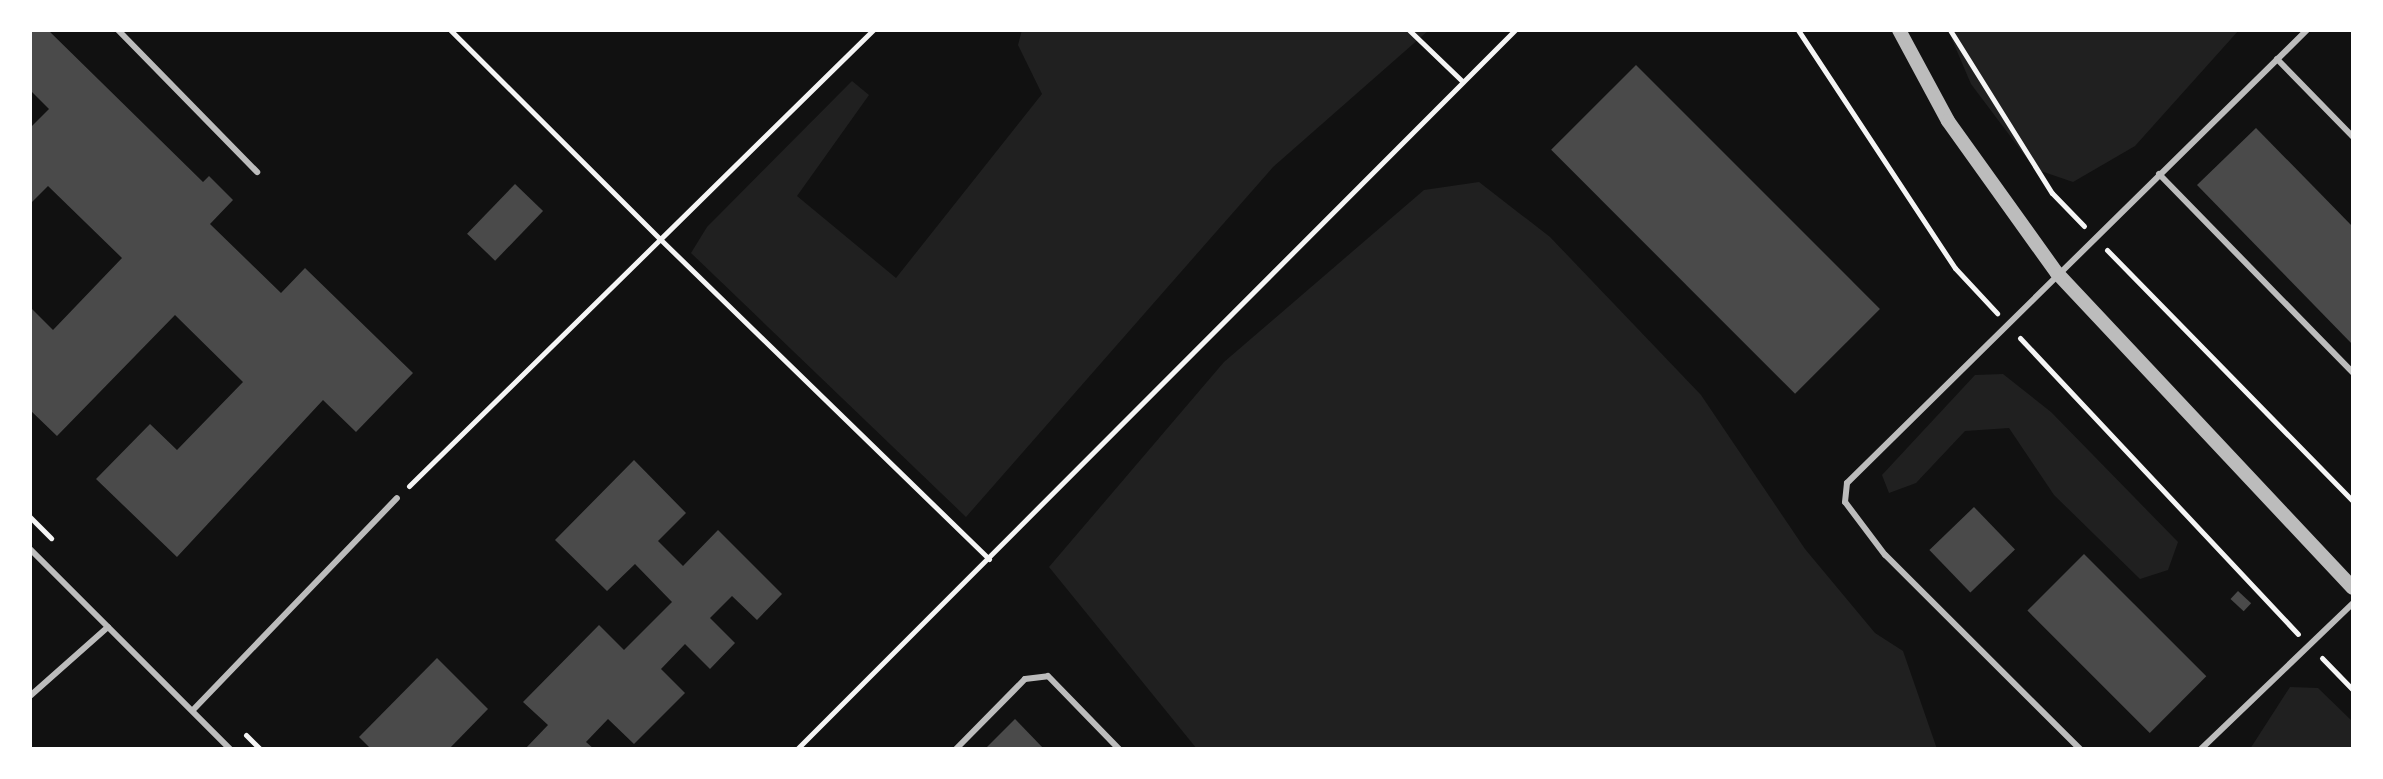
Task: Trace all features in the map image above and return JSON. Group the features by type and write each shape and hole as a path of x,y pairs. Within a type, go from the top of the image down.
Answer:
{"street":[{"path":"1899,30 1948,121 2057,273 2353,588"}],"lane":[{"path":"118,30 257,172"},
{"path":"2080,749 1885,555 1845,502 1847,483 2307,30"},
{"path":"2277,59 2353,137"},
{"path":"2159,174 2353,373"},
{"path":"193,710 397,498"},
{"path":"30,549 230,749"},
{"path":"2201,749 2353,603"},
{"path":"30,696 108,627"},
{"path":"956,749 1025,679 1048,676 1119,749"}],"path":[{"path":"450,30 989,559"},
{"path":"397,498 872,30"},
{"path":"1409,30 1462,81"},
{"path":"797,749 1515,30"},
{"path":"1798,30 1955,268 2353,690"},
{"path":"1950,30 2052,193 2353,501"}],"shaded area":[{"path":"1022,30 1429,30 1273,167 966,517 691,253 707,227 852,81 869,95 797,196 896,278 1042,94 1018,45"},
{"path":"1948,30 2239,30 2135,146 2073,182 2035,169 1971,84"},
{"path":"1479,182 1550,237 1701,395 1805,549 1875,633 1903,651 1937,749 1197,749 1049,567 1224,362 1424,190"},
{"path":"2003,374 2051,412 2178,542 2168,570 2140,579 2054,495 2009,428 1965,431 1916,483 1889,493 1882,475 1975,375"},
{"path":"2290,687 2318,688 2353,722 2353,749 2250,749"}],"building":[{"path":"30,30 48,30 203,182 209,176 233,200 210,224 281,293 305,268 413,373 356,432 323,400 177,557 96,479 150,424 177,450 243,382 175,315 57,436 30,410 30,307 53,330 122,258 48,186 30,204 30,128 49,109 30,90"},
{"path":"1636,65 1880,309 1795,394 1551,150"},
{"path":"2256,128 2353,227 2353,345 2197,185"},
{"path":"515,184 543,211 495,261 467,234"},
{"path":"634,460 686,513 658,541 683,566 718,530 782,594 757,620 732,596 710,618 735,643 710,669 685,644 661,669 685,693 634,744 608,719 586,742 594,749 525,749 548,725 523,702 599,625 624,650 672,602 635,564 607,591 555,540"},
{"path":"1974,507 2015,549 1970,593 1929,550"},
{"path":"2084,554 2206,676 2150,733 2027,611"},
{"path":"2238,591 2251,603 2244,611 2230,599"},
{"path":"437,658 488,709 449,749 371,749 359,737"},
{"path":"1015,719 1044,749 985,749"}]}
